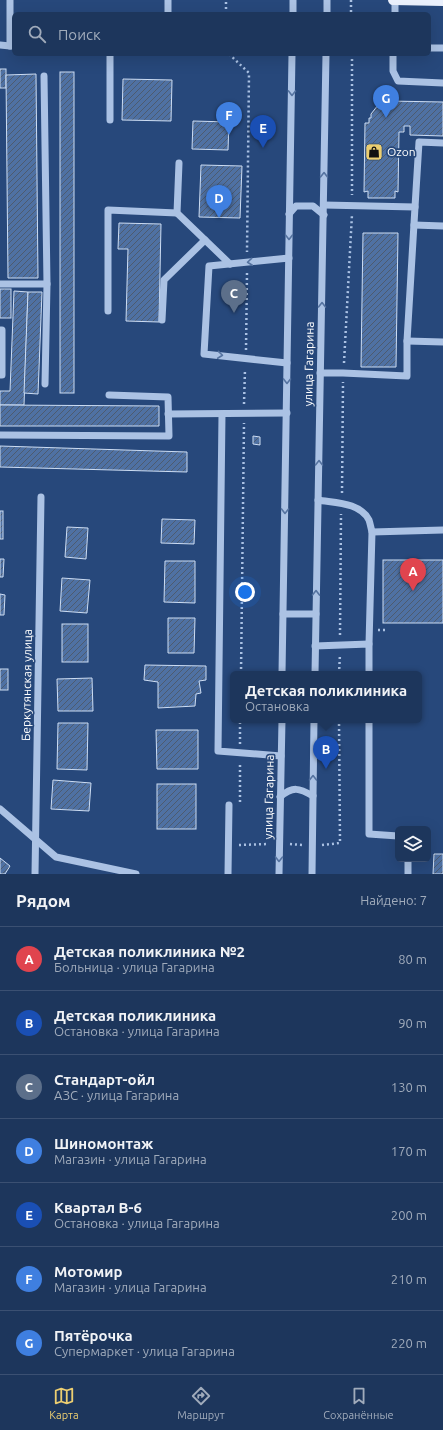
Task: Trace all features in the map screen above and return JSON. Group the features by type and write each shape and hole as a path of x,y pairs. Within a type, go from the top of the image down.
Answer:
{"main road":[{"path":"394,0 443,1"}],"street":[{"path":"0,45 12,46 10,0"},
{"path":"168,0 168,12"},
{"path":"293,0 293,12"},
{"path":"327,0 327,12"},
{"path":"394,0 395,12"},
{"path":"431,48 443,48"},
{"path":"110,56 110,120"},
{"name":"улица Гагарина","path":"282,671 292,56"},
{"name":"улица Гагарина","path":"315,671 326,56"},
{"path":"393,56 393,71 398,81 443,83"},
{"path":"44,76 47,284 45,384"},
{"path":"320,373 343,372 407,376 407,341 419,142 443,143"},
{"path":"177,213 179,163"},
{"path":"289,214 296,206 313,206 324,215"},
{"path":"324,206 415,207"},
{"path":"108,311 108,210 177,213 230,264"},
{"path":"414,226 443,226"},
{"path":"162,320 164,280 205,240"},
{"path":"287,363 204,354 209,266 289,258"},
{"path":"0,284 47,284"},
{"path":"0,330 2,330 2,375 0,375"},
{"path":"407,341 443,342"},
{"path":"0,435 169,436 168,397 109,395"},
{"path":"168,414 286,413"},
{"path":"222,414 218,751 281,756"},
{"name":"Беркутянская улица","path":"36,874 41,497"},
{"path":"318,500 351,505 364,513 369,520 372,532 369,671"},
{"path":"372,532 443,530"},
{"path":"283,614 316,614"},
{"path":"316,646 369,644"},
{"name":"улица Гагарина","path":"279,874 282,723"},
{"path":"312,874 314,723"},
{"path":"369,723 369,834 395,836"},
{"path":"280,797 288,790 296,789 313,796"},
{"path":"228,874 229,805"},
{"path":"0,810 56,857 136,874"},
{"path":"408,862 408,874"}],"path":[{"path":"226,0 226,12"},
{"path":"351,0 351,12"},
{"path":"378,630 386,630"},
{"path":"240,723 240,807"},
{"path":"240,845 340,844 339,723"},
{"path":"239,852 240,837"}],"building":[{"path":"0,69 6,69 6,88 0,88"},
{"path":"60,72 74,72 74,393 60,393"},
{"path":"36,74 38,278 8,278 6,75"},
{"path":"123,79 172,80 171,121 122,120"},
{"path":"388,101 443,102 443,136 410,135 410,126 404,126 404,132 399,132 398,192 395,191 395,198 368,198 368,191 364,192 365,123 369,123 371,114 378,105 388,104"},
{"path":"193,121 229,122 228,150 192,149"},
{"path":"201,165 242,166 240,218 199,217"},
{"path":"119,223 161,224 159,322 126,321 128,249 118,249"},
{"path":"363,233 398,233 396,367 361,367"},
{"path":"0,289 11,289 11,318 0,318"},
{"path":"14,291 28,292 24,405 0,405 0,391 10,391"},
{"path":"28,292 42,292 38,394 24,393"},
{"path":"0,405 159,406 159,426 0,426"},
{"path":"253,436 260,437 260,445 253,444"},
{"path":"0,446 187,452 187,472 0,467"},
{"path":"0,511 3,511 3,539 0,539"},
{"path":"162,519 195,520 194,544 161,543"},
{"path":"67,527 88,528 86,559 65,557"},
{"path":"0,559 4,559 3,577 0,577"},
{"path":"383,560 443,560 443,623 383,623"},
{"path":"165,561 195,561 195,603 164,602"},
{"path":"62,578 90,580 87,613 60,611"},
{"path":"0,594 5,595 4,615 0,615"},
{"path":"168,618 195,618 194,653 168,653"},
{"path":"62,624 88,624 88,662 62,662"},
{"path":"145,665 206,666 206,680 199,681 201,693 196,694 195,706 158,708 158,682 144,680"},
{"path":"0,669 8,669 8,690 0,690"},
{"path":"92,678 93,711 58,711 57,679"},
{"path":"58,723 88,723 87,770 57,769"},
{"path":"156,730 198,730 198,769 157,769"},
{"path":"53,780 91,783 89,811 51,809"},
{"path":"157,784 196,784 196,829 157,829"},
{"path":"434,854 443,854 443,874 433,874"},
{"path":"0,858 10,866 5,874 0,874"}],"place":[{"name":"Пятёрочка","path":"386,118"},
{"name":"Мотомир","path":"229,135"},
{"name":"Квартал В-6","path":"263,148"},
{"name":"Ozon","path":"374,152"},
{"name":"Шиномонтаж","path":"219,218"},
{"name":"Стандарт-ойл","path":"234,313"},
{"name":"Детская поликлиника №2","path":"413,591"},
{"name":"Детская поликлиника","path":"326,769"}]}
